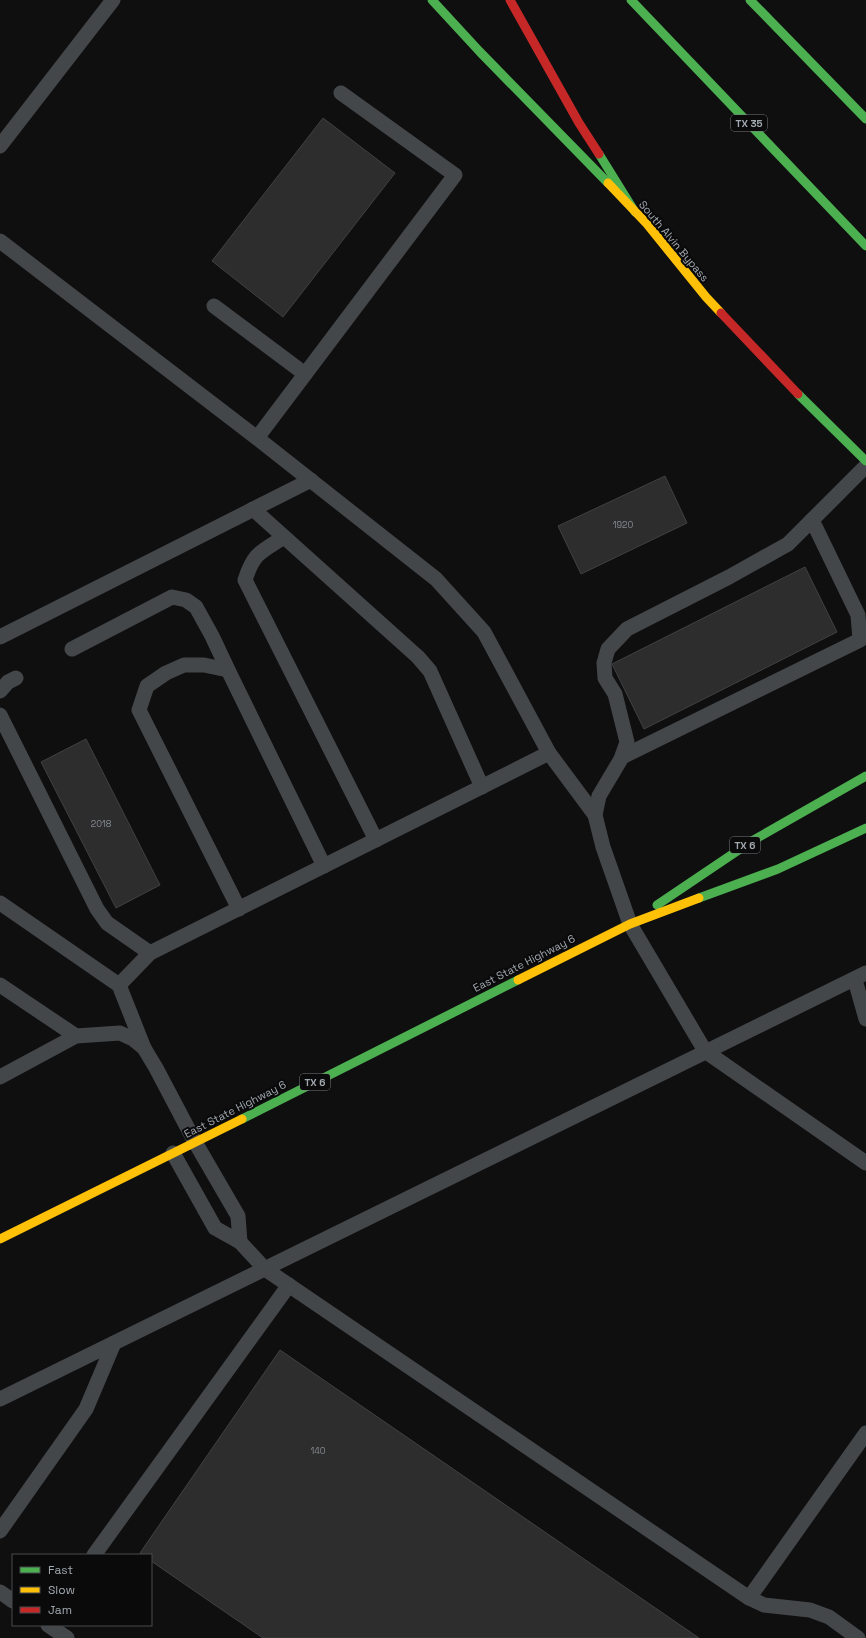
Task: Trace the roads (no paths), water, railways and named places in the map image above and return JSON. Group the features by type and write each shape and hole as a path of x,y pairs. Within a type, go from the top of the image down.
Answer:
{"main road":[{"name":"South Alvin Bypass","path":"432,0 480,52 646,224 706,298 779,376 866,461"},
{"path":"510,0 579,123 634,212"},
{"name":"TX 35","path":"631,0 866,246"},
{"path":"750,0 866,119"},
{"name":"East State Highway 6","path":"630,924 752,841 866,776"},
{"name":"East State Highway 6","path":"0,1239 630,924 778,869 866,828"}],"lane":[{"path":"0,146 113,0"},
{"path":"257,438 455,175 341,93"},
{"path":"0,241 257,438 436,579 484,632 549,753 595,815"},
{"path":"214,306 305,374"},
{"path":"866,466 788,544 729,578 627,629 608,649 604,663 605,678 615,694 627,742 622,757 599,796 595,815 602,847 630,924 705,1051 866,1163"},
{"path":"0,637 310,480"},
{"path":"253,509 418,657 430,671 482,787"},
{"path":"622,757 860,640 858,615 812,520"},
{"path":"284,537 257,554 250,566 245,580 376,840"},
{"path":"72,649 172,597 186,600 196,607 212,636 324,866"},
{"path":"228,670 204,665 184,665 166,673 147,686 139,710 239,909"},
{"path":"0,692 8,682 16,678"},
{"path":"0,715 97,909 107,923 150,953"},
{"path":"120,985 150,953 549,753"},
{"path":"0,903 120,985 144,1048 195,1142 238,1216 240,1242"},
{"path":"0,1400 705,1051 860,977 866,1019"},
{"path":"0,985 76,1036"},
{"path":"0,1076 76,1036 120,1033 133,1039 144,1048"},
{"path":"173,1153 215,1228 240,1242 265,1269 749,1598 764,1605 810,1610 829,1617 858,1638"},
{"path":"95,1554 289,1285"},
{"path":"0,1531 86,1409 114,1343"},
{"path":"749,1598 866,1433"},
{"path":"0,1592 12,1600"},
{"path":"49,1626 67,1638"}]}
